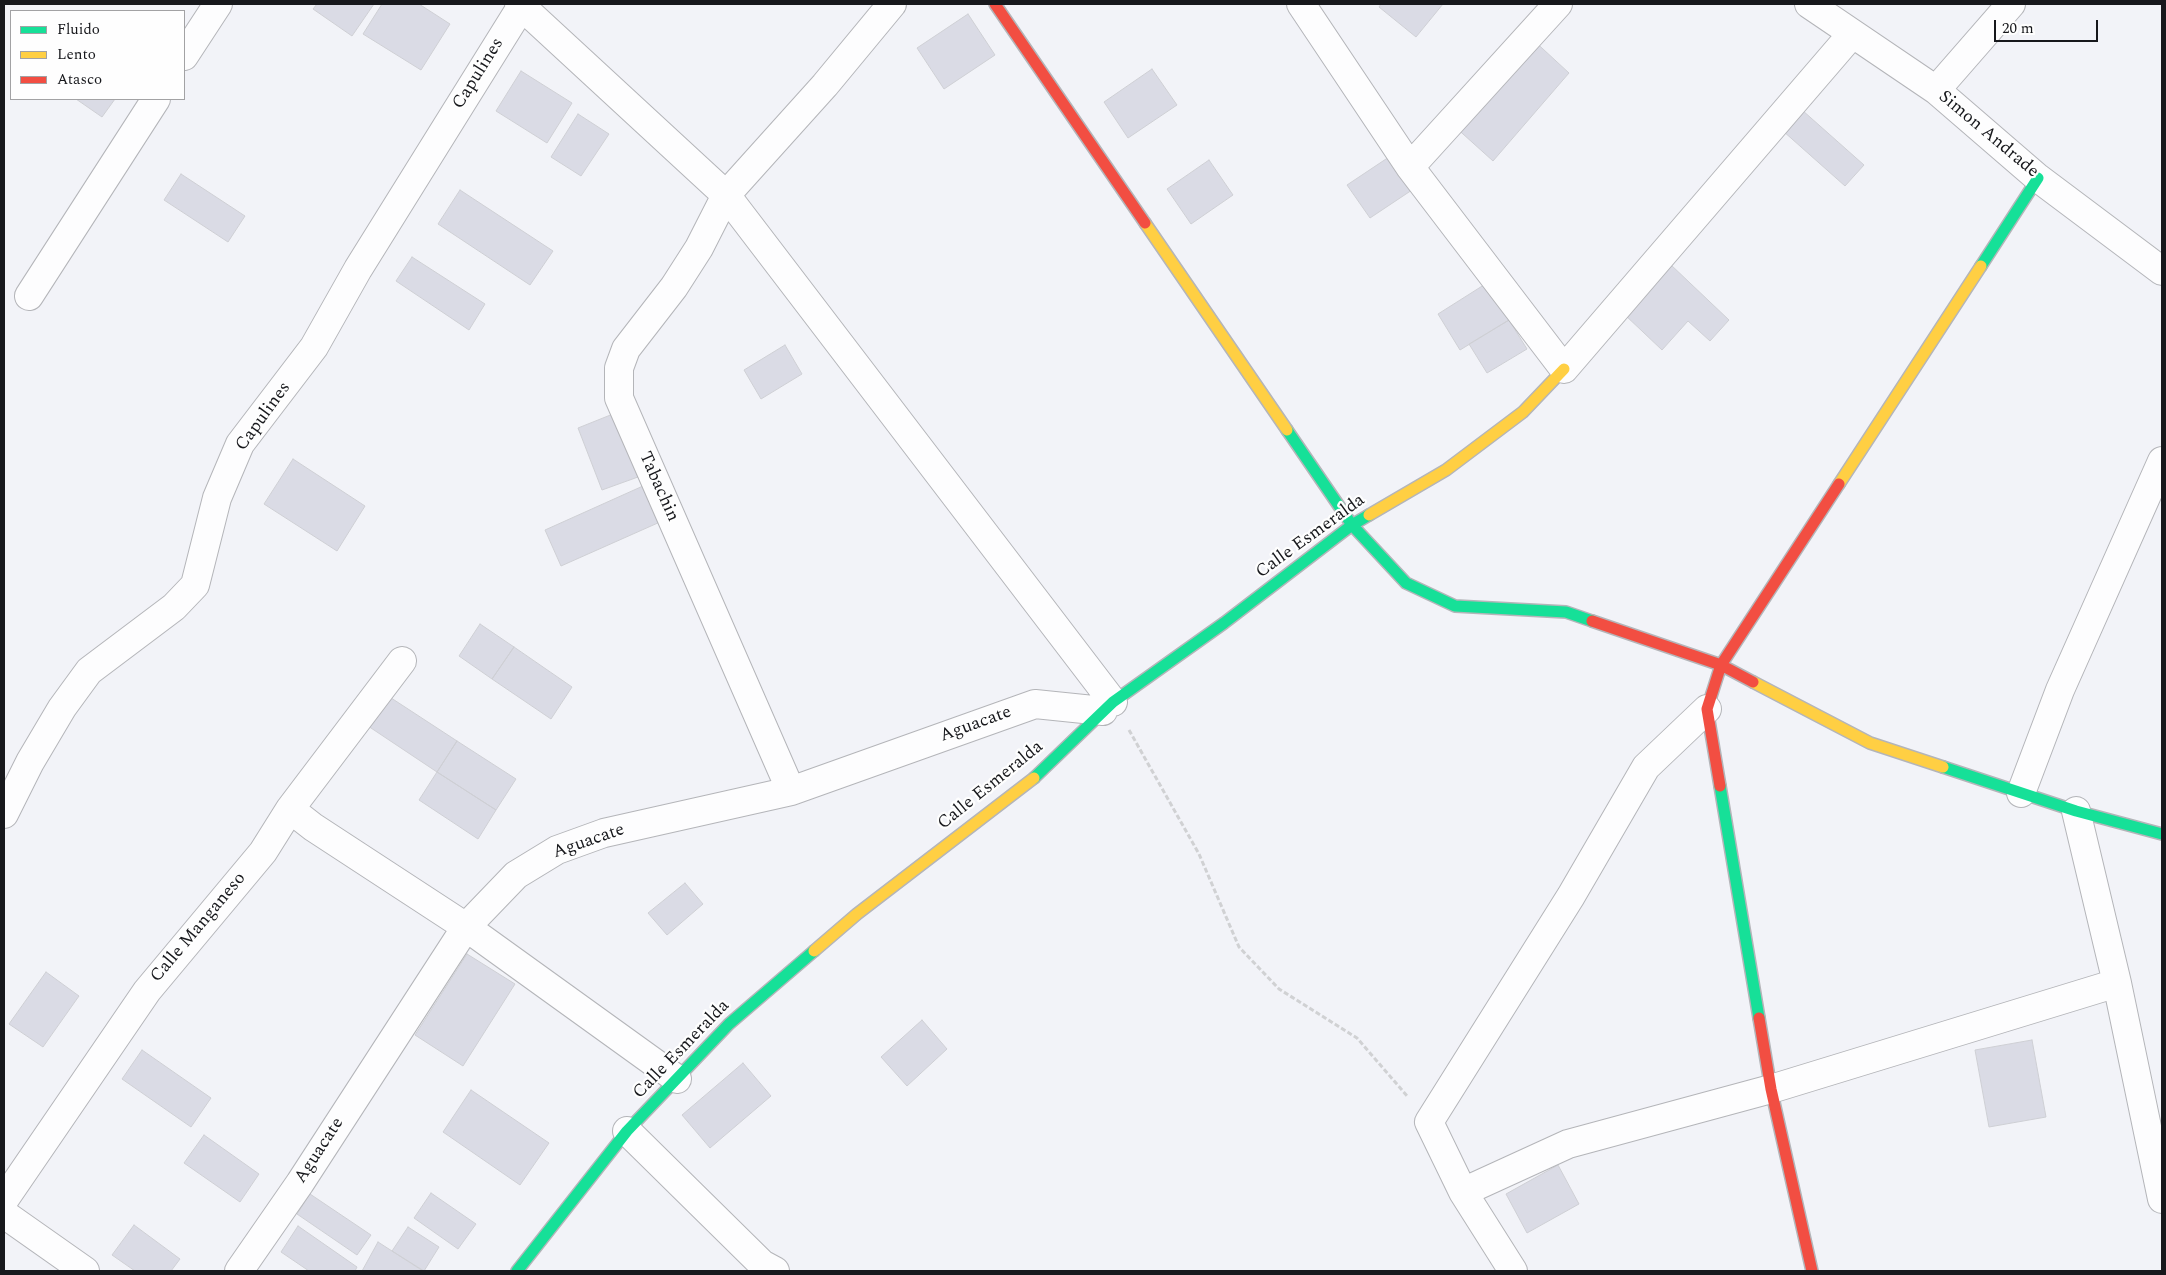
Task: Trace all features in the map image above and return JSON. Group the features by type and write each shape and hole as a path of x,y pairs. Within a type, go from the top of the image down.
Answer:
{"street":[{"path":"185,54 218,4"},
{"path":"521,4 726,195 1108,706"},
{"name":"Capulines","path":"4,814 39,746 62,708 89,671 174,607 195,584 217,498 240,444 314,347 358,269 521,4"},
{"name":"Tabachin","path":"791,791 619,398 619,368 626,349 674,287 699,248 726,195 825,85 892,4"},
{"path":"995,4 1352,525 1406,583 1455,606 1566,612 1721,665 1870,743 2076,810 2162,834"},
{"path":"1301,4 1410,167 1564,369 1852,34"},
{"path":"1410,167 1558,4"},
{"name":"Simon Andrade","path":"1809,4 1936,90 2038,178 2162,271"},
{"path":"1936,90 2011,4"},
{"path":"29,296 155,100"},
{"path":"1812,1271 1771,1089 1707,708 1721,665 2038,178"},
{"name":"Calle Esmeralda","path":"517,1271 627,1132 729,1024 857,914 1031,781 1108,706 1224,623 1352,525 1446,470 1523,412 1564,369"},
{"path":"2021,792 2060,690 2162,461"},
{"name":"Calle Manganeso","path":"4,1200 147,991 263,852 290,809 402,660"},
{"name":"Aguacate","path":"239,1271 300,1183 466,927 516,875 557,850 604,833 791,791 1035,704 1108,706"},
{"path":"1513,1271 1462,1192 1430,1122 1572,896 1646,767 1707,708"},
{"path":"290,809 313,827 466,927 677,1079"},
{"path":"2076,810 2117,983 2162,1199"},
{"path":"1462,1192 1568,1144 1771,1089 2117,983"},
{"path":"627,1132 762,1264 775,1271"},
{"path":"4,1214 85,1271"}],"path":[{"path":"1108,706 1199,854 1240,947 1279,989 1357,1038 1430,1122"}],"building":[{"path":"317,4 374,4 352,36 313,9"},
{"path":"382,4 419,4 450,24 421,70 363,34"},
{"path":"1381,4 1443,4 1416,37 1379,7"},
{"path":"968,14 995,55 944,89 917,48"},
{"path":"1530,37 1569,73 1493,161 1453,125"},
{"path":"1152,69 1177,105 1128,138 1104,102"},
{"path":"521,71 572,103 547,143 496,111"},
{"path":"77,100 114,100 102,117"},
{"path":"1802,110 1864,165 1845,186 1783,131"},
{"path":"578,114 609,134 581,176 551,157"},
{"path":"1392,155 1415,188 1370,218 1347,185"},
{"path":"1209,160 1233,195 1191,224 1167,189"},
{"path":"181,174 245,216 228,242 164,200"},
{"path":"460,190 553,251 530,285 438,224"},
{"path":"412,257 485,304 469,330 396,281"},
{"path":"1670,264 1729,320 1710,341 1688,321 1662,350 1624,314"},
{"path":"1487,283 1509,320 1460,350 1438,314"},
{"path":"1509,320 1527,349 1487,373 1469,344"},
{"path":"785,345 802,374 761,399 744,370"},
{"path":"613,414 638,477 602,490 578,428"},
{"path":"293,459 365,506 337,551 264,504"},
{"path":"643,486 660,522 561,566 545,530"},
{"path":"480,624 514,647 492,679 459,656"},
{"path":"514,647 572,687 551,719 492,679"},
{"path":"382,692 457,741 437,772 362,722"},
{"path":"457,741 516,779 496,810 437,772"},
{"path":"437,772 496,810 478,839 419,800"},
{"path":"685,883 703,904 667,935 648,913"},
{"path":"467,954 515,984 463,1066 415,1035"},
{"path":"46,972 79,996 43,1047 9,1024"},
{"path":"922,1020 947,1049 907,1086 881,1057"},
{"path":"2032,1040 2046,1117 1989,1127 1975,1050"},
{"path":"142,1050 211,1098 191,1127 122,1079"},
{"path":"743,1063 771,1096 710,1148 682,1115"},
{"path":"471,1090 549,1143 520,1185 443,1132"},
{"path":"204,1135 259,1174 240,1202 184,1163"},
{"path":"1558,1165 1579,1204 1527,1233 1506,1194"},
{"path":"431,1193 476,1224 458,1249 414,1218"},
{"path":"310,1194 371,1235 357,1255 297,1214"},
{"path":"134,1225 180,1259 171,1271 135,1271 112,1255"},
{"path":"298,1226 357,1267 355,1271 309,1271 281,1252"},
{"path":"408,1227 439,1247 424,1271 392,1251"},
{"path":"378,1242 392,1251 423,1271 362,1271"}],"traffic: fast":[{"path":"1981,266 2038,178"},
{"path":"1287,430 1352,525 1406,583 1455,606 1566,612 1592,621"},
{"path":"1034,778 1113,702 1224,623 1352,525 1369,515"},
{"path":"1943,767 2076,811 2162,834"},
{"path":"1720,786 1759,1018"},
{"path":"517,1271 627,1131 729,1024 814,951"}],"traffic: slow":[{"path":"1145,223 1287,430"},
{"path":"1839,484 1981,266"},
{"path":"1369,515 1446,470 1523,412 1564,369"},
{"path":"1753,682 1870,743 1943,767"},
{"path":"814,951 857,914 1034,778"}],"traffic: jam":[{"path":"995,4 1145,223"},
{"path":"1720,786 1707,709 1721,665 1839,484"},
{"path":"1592,621 1721,665 1753,682"},
{"path":"1759,1018 1771,1089 1812,1271"}]}
